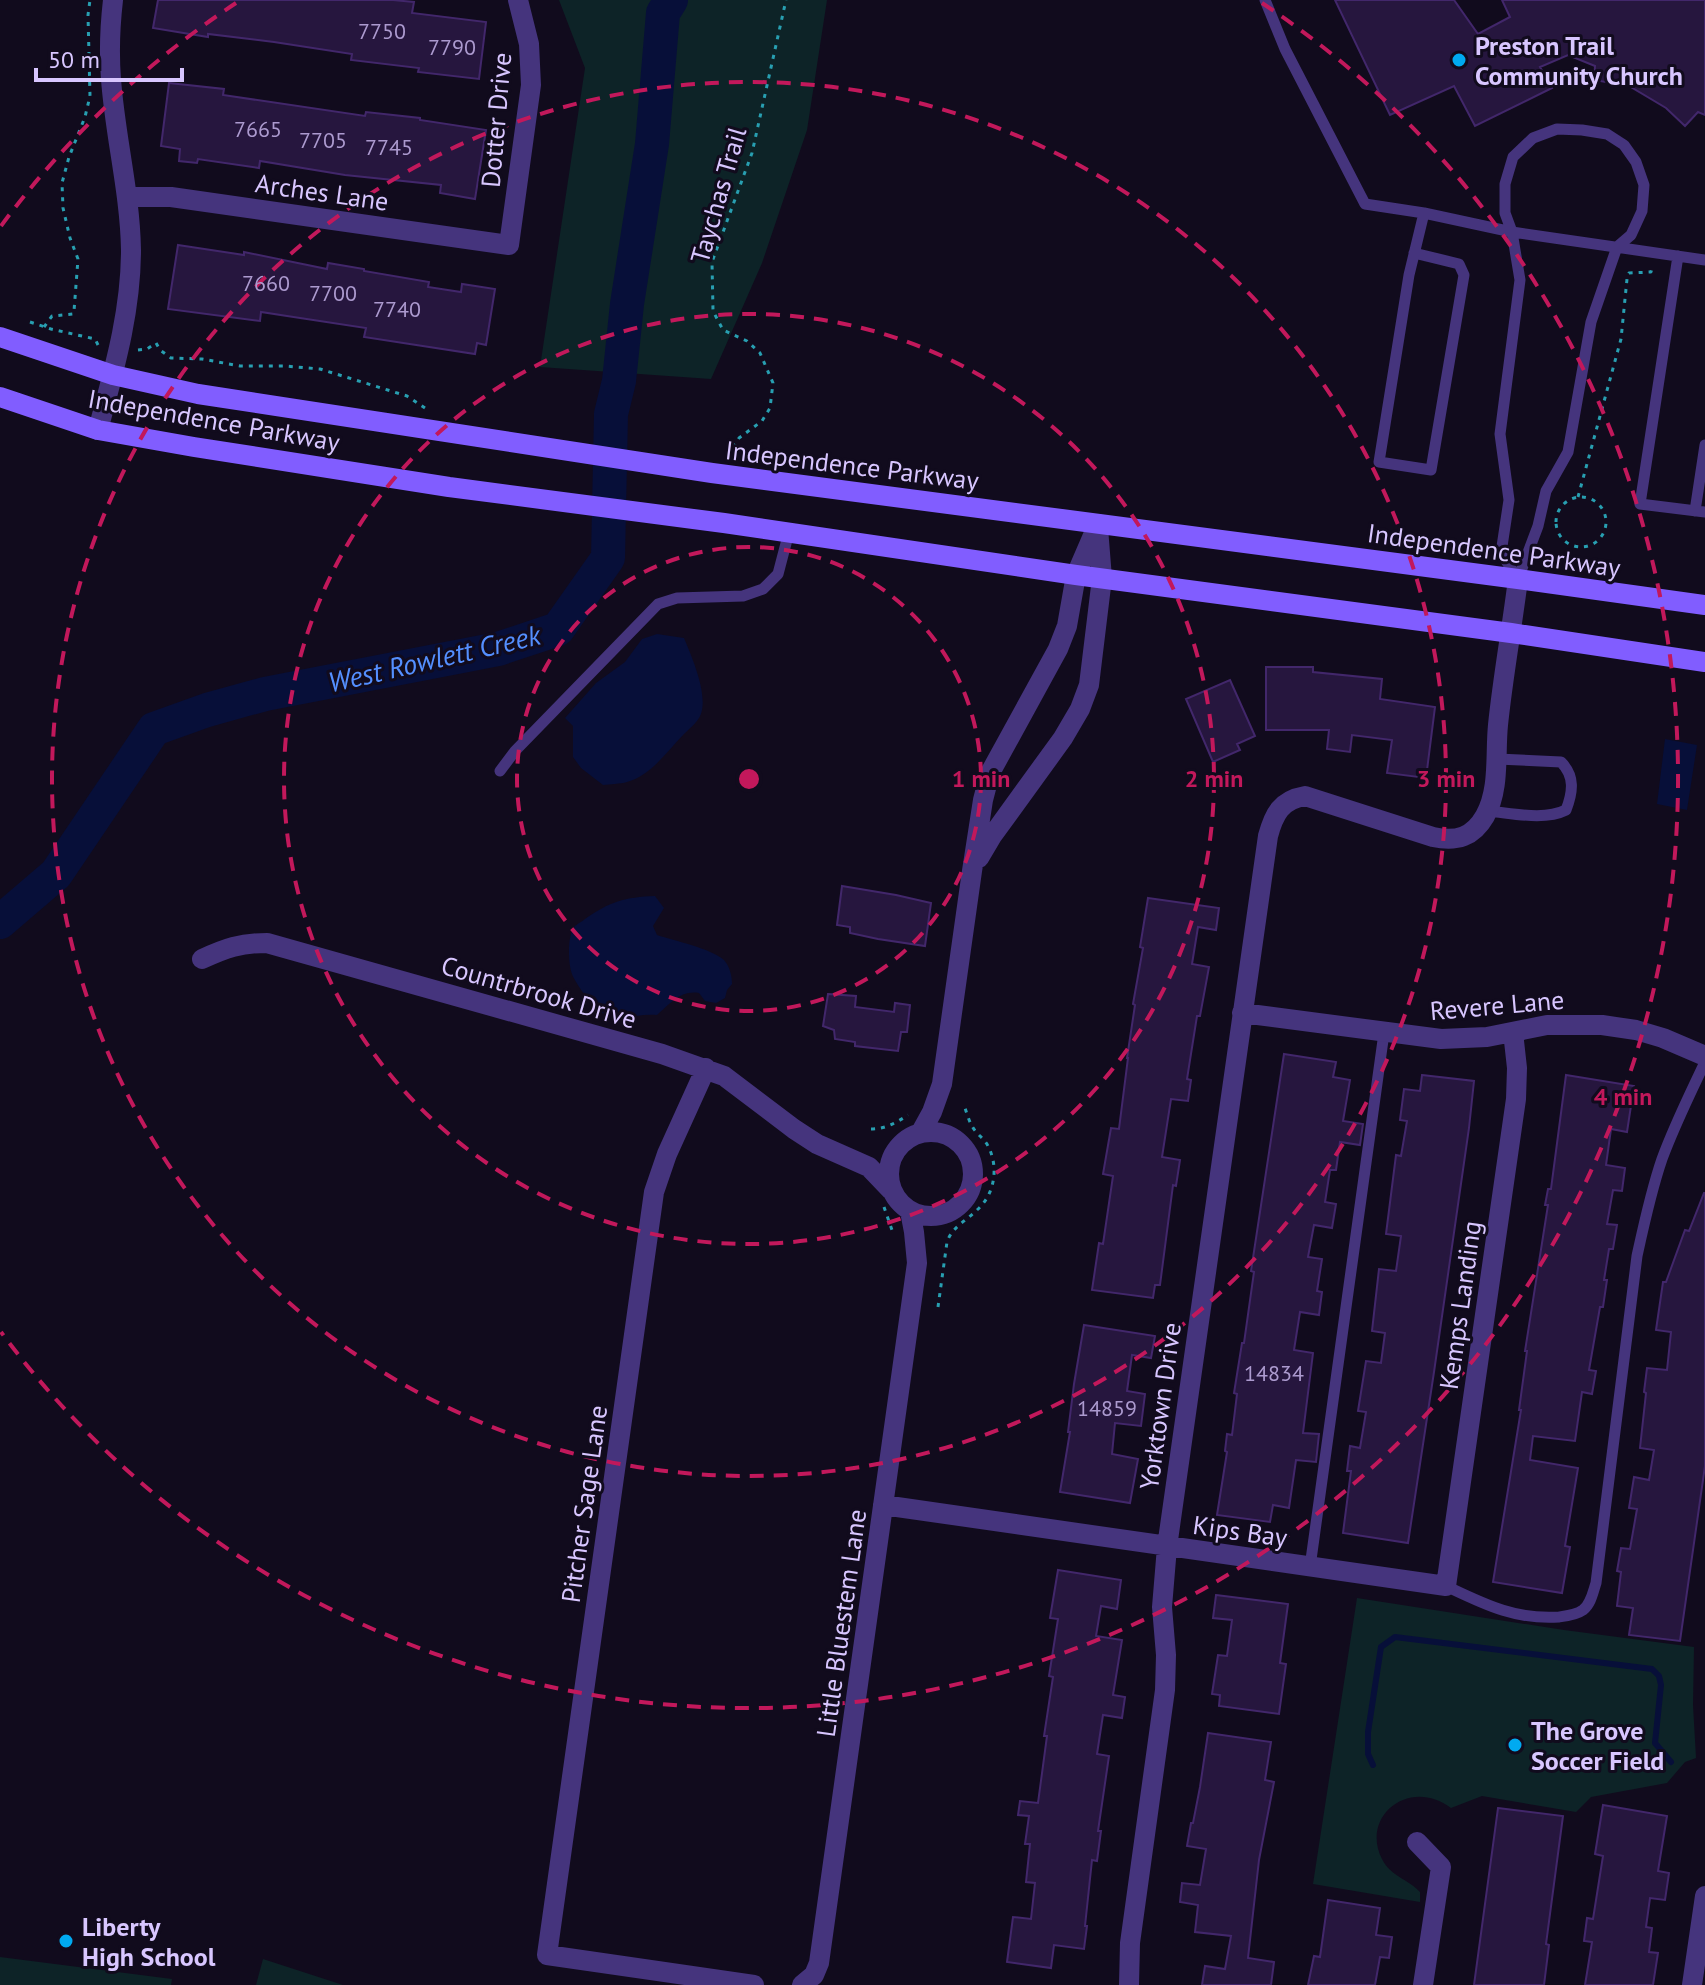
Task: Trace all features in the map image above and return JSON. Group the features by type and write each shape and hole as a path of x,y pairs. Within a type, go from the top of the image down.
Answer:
{"main road":[{"name":"Independence Parkway","path":"0,337 113,375 198,394 712,473 1705,605"},
{"name":"Independence Parkway","path":"0,397 98,430 449,487 1705,662"}],"street":[{"path":"98,430 124,327 130,275 127,197 111,79 113,0"},
{"name":"Dotter Drive","path":"509,245 531,85 529,44 518,0"},
{"name":"Arches Lane","path":"127,197 156,195 509,245"},
{"path":"921,1132 942,1084 972,871 990,773 1058,649 1067,626 1076,575 1098,524"},
{"path":"972,871 992,836 1063,738 1080,709 1089,685 1102,578 1098,524"},
{"path":"1487,811 1495,786 1498,724 1518,579"},
{"name":"Yorktown Drive","path":"1129,1985 1130,1943 1165,1690 1162,1597 1167,1547 1268,836 1278,810 1293,798 1305,796 1446,840 1469,835 1487,811"},
{"name":"Countrbrook Drive","path":"202,959 227,947 267,943 706,1068 724,1076 817,1144 869,1167 891,1190"},
{"name":"Revere Lane","path":"1242,1013 1384,1033 1454,1039 1487,1037 1533,1027 1602,1025 1663,1038 1705,1059"},
{"name":"Kemps Landing","path":"1446,1586 1516,1099 1513,1032"},
{"name":"Pitcher Sage Lane","path":"706,1068 667,1154 654,1192 547,1955 754,1985"},
{"path":"942,1084 946,1109 972,1166 973,1180 969,1193 950,1212 937,1216 923,1216 898,1202 888,1175 890,1161 907,1138 921,1132 935,1131 960,1142"},
{"path":"842,1154 897,1148"},
{"name":"Little Bluestem Lane","path":"803,1984 814,1975 819,1963 917,1263 910,1211"},
{"name":"Little Bluestem Lane","path":"917,1263 936,1223 950,1212"},
{"name":"Kips Bay","path":"883,1505 1446,1586"},
{"path":"1417,1842 1441,1867 1423,1985"},
{"path":"1692,1985 1705,1896"}],"lane":[{"path":"1265,0 1285,49 1365,204 1512,232 1705,260"},
{"path":"1557,129 1607,134 1624,145 1636,162 1644,185 1642,211 1631,235 1617,247 1591,322 1568,452 1546,491 1538,526 1518,579 1501,553 1509,500 1500,434 1520,280 1512,232 1505,213 1505,184 1513,157 1533,138 1557,129"},
{"path":"1414,253 1459,264 1464,275 1431,470 1379,462 1409,275 1414,253 1424,213"},
{"path":"1678,256 1640,504 1700,512 1705,445"},
{"path":"500,771 515,751 658,604 677,598 743,596 763,589 778,574 789,532"},
{"path":"1487,811 1557,815 1566,810 1572,795 1569,769 1561,762 1497,759"},
{"path":"1310,1567 1384,1033"},
{"path":"1446,1586 1488,1606 1516,1615 1546,1618 1568,1616 1582,1611 1589,1603 1596,1583 1637,1256 1648,1204 1662,1158 1705,1059"}],"path":[{"path":"44,327 52,316 73,314 74,311 78,259 63,208 62,183 90,96 90,0"},
{"name":"Taychas Trail","path":"728,456 739,438 762,421 770,408 773,383 760,353 747,341 723,330 713,311 712,262 752,153 786,0"},
{"path":"1578,497 1621,339 1627,279 1629,273 1651,272 1653,253"},
{"path":"30,322 95,339 100,349 118,353 147,349 156,343 171,358 202,359 240,366 320,369 407,396 429,410"},
{"path":"1578,497 1592,499 1600,505 1606,522 1605,530 1596,543 1580,547 1572,546 1562,538 1556,519 1565,503 1578,497"},
{"path":"938,1307 950,1235 981,1207 994,1178 990,1149 973,1128 965,1108"},
{"path":"871,1129 895,1123 908,1115"}],"green space":[{"path":"559,0 827,0 807,130 762,263 711,379 540,367 585,68"},
{"name":"The Grove Soccer Field","path":"1357,1598 1694,1647 1696,1758 1685,1762 1667,1783 1591,1797 1576,1812 1482,1796 1451,1808 1420,1797 1405,1799 1383,1816 1377,1843 1385,1865 1420,1892 1420,1902 1313,1884"},
{"path":"0,1957 172,1979 171,1985 0,1985"},
{"path":"263,1959 343,1985 256,1985"}],"shaded area":[{"path":"657,634 684,638 700,683 701,714 695,724 644,774 627,782 603,785 581,768 573,757 573,726 565,718 596,683 625,662 642,639"},
{"path":"1665,739 1697,745 1687,810 1657,804"},
{"path":"655,896 664,908 653,926 657,935 718,956 728,966 732,984 725,998 716,1003 705,1001 699,993 692,993 676,999 657,1015 609,1016 594,1006 572,974 569,949 572,930 602,908 626,899"}],"building":[{"path":"158,0 414,2 412,13 486,22 479,79 351,60 352,54 153,28"},
{"name":"Preston Trail Community Church","path":"1335,0 1454,0 1478,34 1510,17 1502,0 1705,0 1705,115 1698,112 1685,126 1666,108 1629,86 1594,80 1595,66 1568,55 1540,67 1552,88 1475,126 1454,86 1390,115"},
{"path":"169,83 224,89 223,95 365,116 366,112 420,118 486,130 475,199 440,193 441,185 345,175 260,161 259,168 198,159 197,163 179,161 180,149 161,146"},
{"path":"178,245 244,255 244,252 327,269 328,263 429,282 428,287 461,292 462,284 495,289 486,345 477,343 475,354 364,337 366,328 261,312 260,321 168,309"},
{"path":"1266,667 1313,667 1313,672 1382,679 1380,699 1435,707 1426,778 1387,773 1392,740 1352,735 1350,752 1327,749 1329,730 1266,730"},
{"path":"1230,680 1255,736 1237,744 1240,750 1213,762 1186,699"},
{"path":"842,886 931,903 925,946 850,933 850,927 837,925"},
{"path":"1148,898 1219,908 1216,930 1198,927 1192,964 1209,967 1187,1079 1191,1080 1188,1101 1171,1099 1162,1157 1180,1160 1176,1186 1173,1185 1160,1285 1155,1285 1153,1298 1092,1290 1099,1243 1103,1244 1113,1176 1103,1174 1111,1128 1119,1129"},
{"path":"828,994 856,996 855,1007 894,1012 895,1003 910,1005 907,1032 901,1032 898,1051 855,1046 855,1042 835,1039 834,1030 823,1026"},
{"path":"1284,1054 1336,1062 1333,1077 1350,1080 1343,1121 1363,1124 1360,1145 1340,1142 1336,1170 1330,1170 1325,1202 1336,1204 1332,1228 1314,1225 1308,1257 1322,1259 1317,1291 1322,1292 1319,1315 1300,1312 1294,1350 1313,1353 1303,1433 1319,1434 1316,1462 1296,1460 1289,1508 1273,1505 1270,1522 1217,1515 1227,1434 1232,1435 1237,1394 1234,1393 1244,1343 1254,1272 1251,1271"},
{"path":"1422,1075 1474,1081 1408,1543 1343,1533 1351,1471 1347,1471 1350,1446 1360,1448 1366,1412 1358,1411 1366,1361 1381,1363 1385,1333 1372,1331 1379,1269 1396,1271 1401,1236 1386,1234 1396,1155 1401,1156 1407,1121 1400,1120 1404,1089 1420,1091"},
{"path":"1566,1075 1634,1086 1627,1132 1611,1129 1606,1165 1625,1168 1622,1191 1613,1190 1607,1224 1617,1225 1613,1249 1609,1249 1603,1307 1600,1307 1589,1370 1596,1371 1592,1394 1582,1392 1575,1441 1533,1436 1530,1460 1578,1468 1565,1546 1570,1547 1562,1593 1493,1582 1521,1410 1525,1351"},
{"path":"1704,1193 1705,1466 1680,1641 1629,1635 1633,1608 1617,1606 1621,1572 1617,1571 1621,1548 1630,1549 1637,1509 1629,1508 1634,1477 1649,1480 1654,1450 1640,1448 1647,1368 1667,1370 1671,1332 1656,1330 1663,1282 1666,1282 1685,1230 1689,1231"},
{"path":"1084,1325 1155,1336 1151,1358 1132,1355 1127,1391 1145,1394 1141,1426 1115,1423 1112,1454 1138,1459 1130,1503 1060,1492"},
{"path":"1058,1570 1121,1580 1117,1609 1101,1606 1096,1636 1122,1640 1113,1695 1125,1697 1122,1718 1103,1715 1097,1754 1109,1756 1098,1831 1101,1831 1097,1861 1092,1860 1084,1949 1054,1945 1051,1968 1007,1962 1013,1917 1031,1919 1035,1883 1026,1882 1030,1844 1025,1844 1029,1816 1018,1815 1020,1801 1038,1803 1053,1677 1049,1676 1058,1619 1050,1618"},
{"path":"1216,1595 1288,1604 1280,1663 1286,1664 1279,1714 1219,1706 1220,1695 1212,1694 1218,1655 1227,1656 1232,1620 1213,1618"},
{"path":"1208,1733 1271,1742 1265,1780 1274,1782 1259,1860 1248,1958 1274,1962 1271,1985 1202,1985 1205,1966 1225,1969 1231,1936 1195,1932 1198,1905 1180,1902 1182,1883 1200,1885 1206,1849 1187,1846"},
{"path":"1603,1805 1667,1816 1658,1871 1669,1873 1665,1900 1650,1898 1646,1927 1652,1928 1649,1952 1658,1953 1653,1985 1585,1985 1592,1942 1584,1941 1587,1918 1593,1919 1603,1856 1595,1854"},
{"path":"1498,1808 1563,1816 1546,1944 1549,1945 1544,1985 1474,1985"},
{"path":"1328,1900 1380,1908 1376,1935 1392,1937 1389,1958 1380,1957 1375,1985 1308,1985 1314,1956 1320,1957"}],"waterway":[{"name":"West Rowlett Creek","path":"0,922 56,874 154,729 265,694 498,649 558,629 608,558 611,414 619,381 627,304 652,144 663,13 671,0"},
{"path":"1373,1765 1368,1754 1368,1732 1381,1647 1395,1637 1652,1669 1659,1676 1661,1685 1655,1743 1671,1762"}],"place":[{"name":"Preston Trail Community Church","path":"1459,60"},
{"name":"The Grove Soccer Field","path":"1515,1745"},
{"name":"Liberty High School","path":"66,1941"}]}
